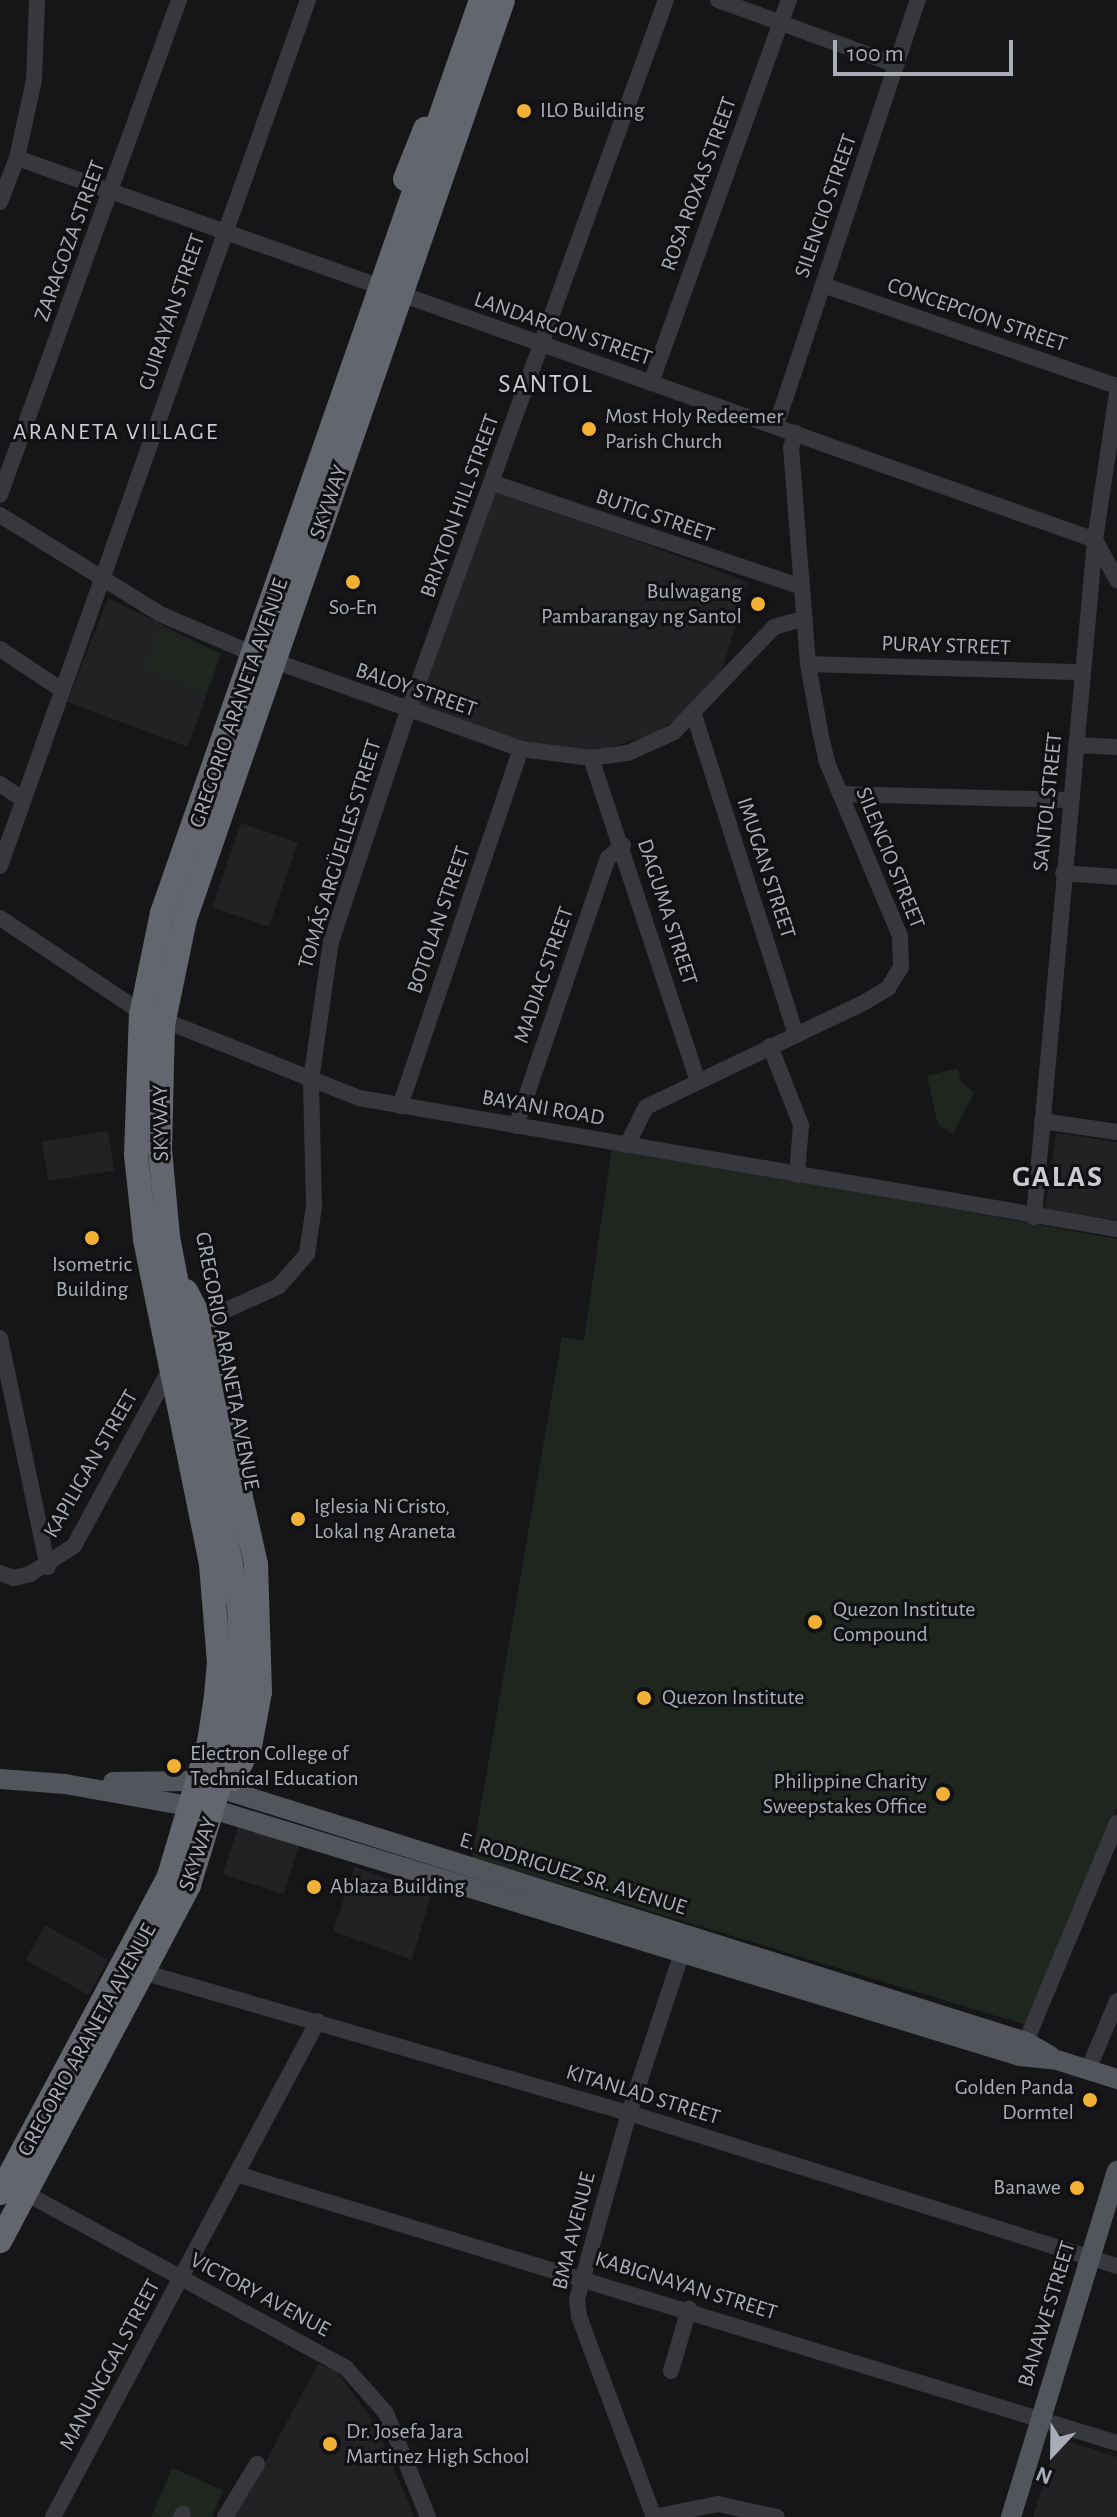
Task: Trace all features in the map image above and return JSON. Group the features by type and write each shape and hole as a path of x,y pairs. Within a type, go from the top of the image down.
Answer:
{"highway":[{"path":"275,596 338,368 468,0"},
{"name":"SKYWAY","path":"0,2241 16,2199 169,1876 209,1742 219,1662 215,1595 145,1239 136,1155 141,1015 162,913 275,596 478,0"},
{"name":"SKYWAY","path":"16,2199 147,1972 189,1885 215,1820 237,1707 239,1606 168,1236 160,1150 163,1025 185,919 503,0"},
{"path":"405,179 440,102"},
{"path":"186,1291 200,1330 256,1564 262,1661 250,1746 215,1820"},
{"path":"0,2250 16,2199"}],"main road":[{"name":"GREGORIO ARANETA AVENUE","path":"0,2177 121,1960 163,1873 191,1781 211,1697 211,1612 140,1242 133,1156 138,1010 158,914 478,0"},
{"name":"GREGORIO ARANETA AVENUE","path":"186,1291 169,1151 168,1023 189,921 511,0"},
{"name":"GREGORIO ARANETA AVENUE","path":"16,2199 153,1975 195,1888 215,1820 229,1791 247,1694 248,1603 200,1330"},
{"name":"E. RODRIGUEZ SR. AVENUE","path":"0,1779 65,1784 184,1802 215,1820 1023,2049"},
{"name":"E. RODRIGUEZ SR. AVENUE","path":"65,1784 191,1781 229,1791 1117,2079"},
{"name":"BANAWE STREET","path":"1011,2517 1117,2171"}],"street":[{"path":"0,202 17,158 34,80 37,0"},
{"name":"ZARAGOZA STREET","path":"0,495 179,0"},
{"name":"GUIRAYAN STREET","path":"0,866 308,0"},
{"name":"BRIXTON HILL STREET","path":"408,711 666,0"},
{"path":"718,0 897,65"},
{"name":"ROSA ROXAS STREET","path":"651,383 789,0"},
{"name":"SILENCIO STREET","path":"776,426 918,0"},
{"name":"LANDARGON STREET","path":"17,158 1095,540"},
{"name":"CONCEPCION STREET","path":"823,285 1117,386"},
{"name":"SANTOL STREET","path":"1034,1217 1069,800 1095,540 1117,392"},
{"name":"SILENCIO STREET","path":"627,1145 646,1107 697,1079 796,1035 888,988 902,960 900,936 827,762 808,664 791,448 795,433"},
{"name":"BUTIG STREET","path":"493,483 802,587"},
{"name":"BALOY STREET","path":"0,515 160,614 277,664 521,749 591,758 628,753 656,741 694,715 774,627 805,618"},
{"path":"1095,540 1117,580"},
{"path":"0,649 62,690"},
{"name":"PURAY STREET","path":"808,664 1083,672"},
{"name":"TOMÁS ARGÜELLES STREET","path":"200,1330 279,1286 307,1254 314,1206 311,1080 331,942 408,711"},
{"name":"IMUGAN STREET","path":"694,715 796,1035"},
{"path":"1076,745 1117,747"},
{"name":"BOTOLAN STREET","path":"400,1106 521,749"},
{"name":"DAGUMA STREET","path":"591,758 623,845 697,1079"},
{"path":"0,784 22,799"},
{"path":"840,794 1069,800"},
{"name":"MADIAC STREET","path":"516,1126 608,858 623,845"},
{"path":"1063,873 1117,877"},
{"name":"BAYANI ROAD","path":"0,918 138,1010 311,1080 400,1106 1117,1229"},
{"path":"770,1046 801,1125 797,1175"},
{"path":"1042,1121 1117,1132"},
{"path":"0,1338 48,1567"},
{"name":"KAPILIGAN STREET","path":"0,1573 14,1578 48,1567 74,1546 167,1375"},
{"path":"1023,2049 1117,1823"},
{"name":"BMA AVENUE","path":"654,2517 579,2316 582,2277 629,2113 682,1953"},
{"name":"KITANLAD STREET","path":"153,1975 629,2113 1117,2266"},
{"path":"1088,2070 1117,2001"},
{"name":"MANUNGGAL STREET","path":"53,2517 240,2175 318,2021"},
{"name":"KABIGNAYAN STREET","path":"240,2175 689,2309 1039,2422 1117,2443"},
{"name":"VICTORY AVENUE","path":"0,2177 16,2199 182,2278 346,2368 386,2413 428,2517"},
{"path":"671,2371 689,2309"},
{"path":"225,2517 257,2464"},
{"path":"654,2517 718,2504 777,2517"}],"shaded area":[{"path":"496,489 748,582 718,684 682,716 652,734 592,753 517,743 415,704"},
{"path":"108,598 221,654 188,747 67,702"},
{"path":"161,627 221,654 204,693 144,666"},
{"path":"241,823 298,843 269,927 212,907"},
{"path":"958,1068 961,1082 974,1093 953,1134 938,1125 927,1076"},
{"path":"108,1131 114,1171 48,1181 42,1141"},
{"path":"1056,1133 1117,1142 1117,1220 1045,1209"},
{"name":"Quezon Institute Compound","path":"612,1147 1117,1239 1117,1808 1026,2025 472,1857 562,1337 584,1340"},
{"path":"239,1824 300,1844 283,1894 223,1874"},
{"path":"355,1867 393,1881 396,1873 434,1885 412,1960 333,1931"},
{"path":"45,1925 108,1960 89,1995 26,1960"},
{"name":"Dr. Josefa Jara Martinez High School","path":"318,2364 336,2371 375,2423 414,2517 228,2517 264,2465"},
{"path":"1058,2438 1117,2457 1117,2517 1033,2517"},
{"path":"172,2468 223,2490 212,2517 151,2517"}],"place":[{"name":"ILO Building","path":"524,111"},
{"name":"Most Holy Redeemer Parish Church","path":"589,429"},
{"name":"So-En","path":"353,582"},
{"name":"Bulwagang Pambarangay ng Santol","path":"758,604"},
{"name":"Isometric Building","path":"92,1238"},
{"name":"Iglesia Ni Cristo, Lokal ng Araneta","path":"298,1519"},
{"name":"Quezon Institute Compound","path":"815,1622"},
{"name":"Quezon Institute","path":"644,1698"},
{"name":"Electron College of Technical Education","path":"174,1766"},
{"name":"Philippine Charity Sweepstakes Office","path":"943,1794"},
{"name":"Ablaza Building","path":"314,1887"},
{"name":"Golden Panda Dormtel","path":"1090,2100"},
{"name":"Banawe","path":"1077,2188"},
{"name":"Dr. Josefa Jara Martinez High School","path":"330,2444"}],"district":[{"name":"SANTOL","path":"546,385"},
{"name":"ARANETA VILLAGE","path":"116,433"},
{"name":"GALAS","path":"1058,1177"}]}
